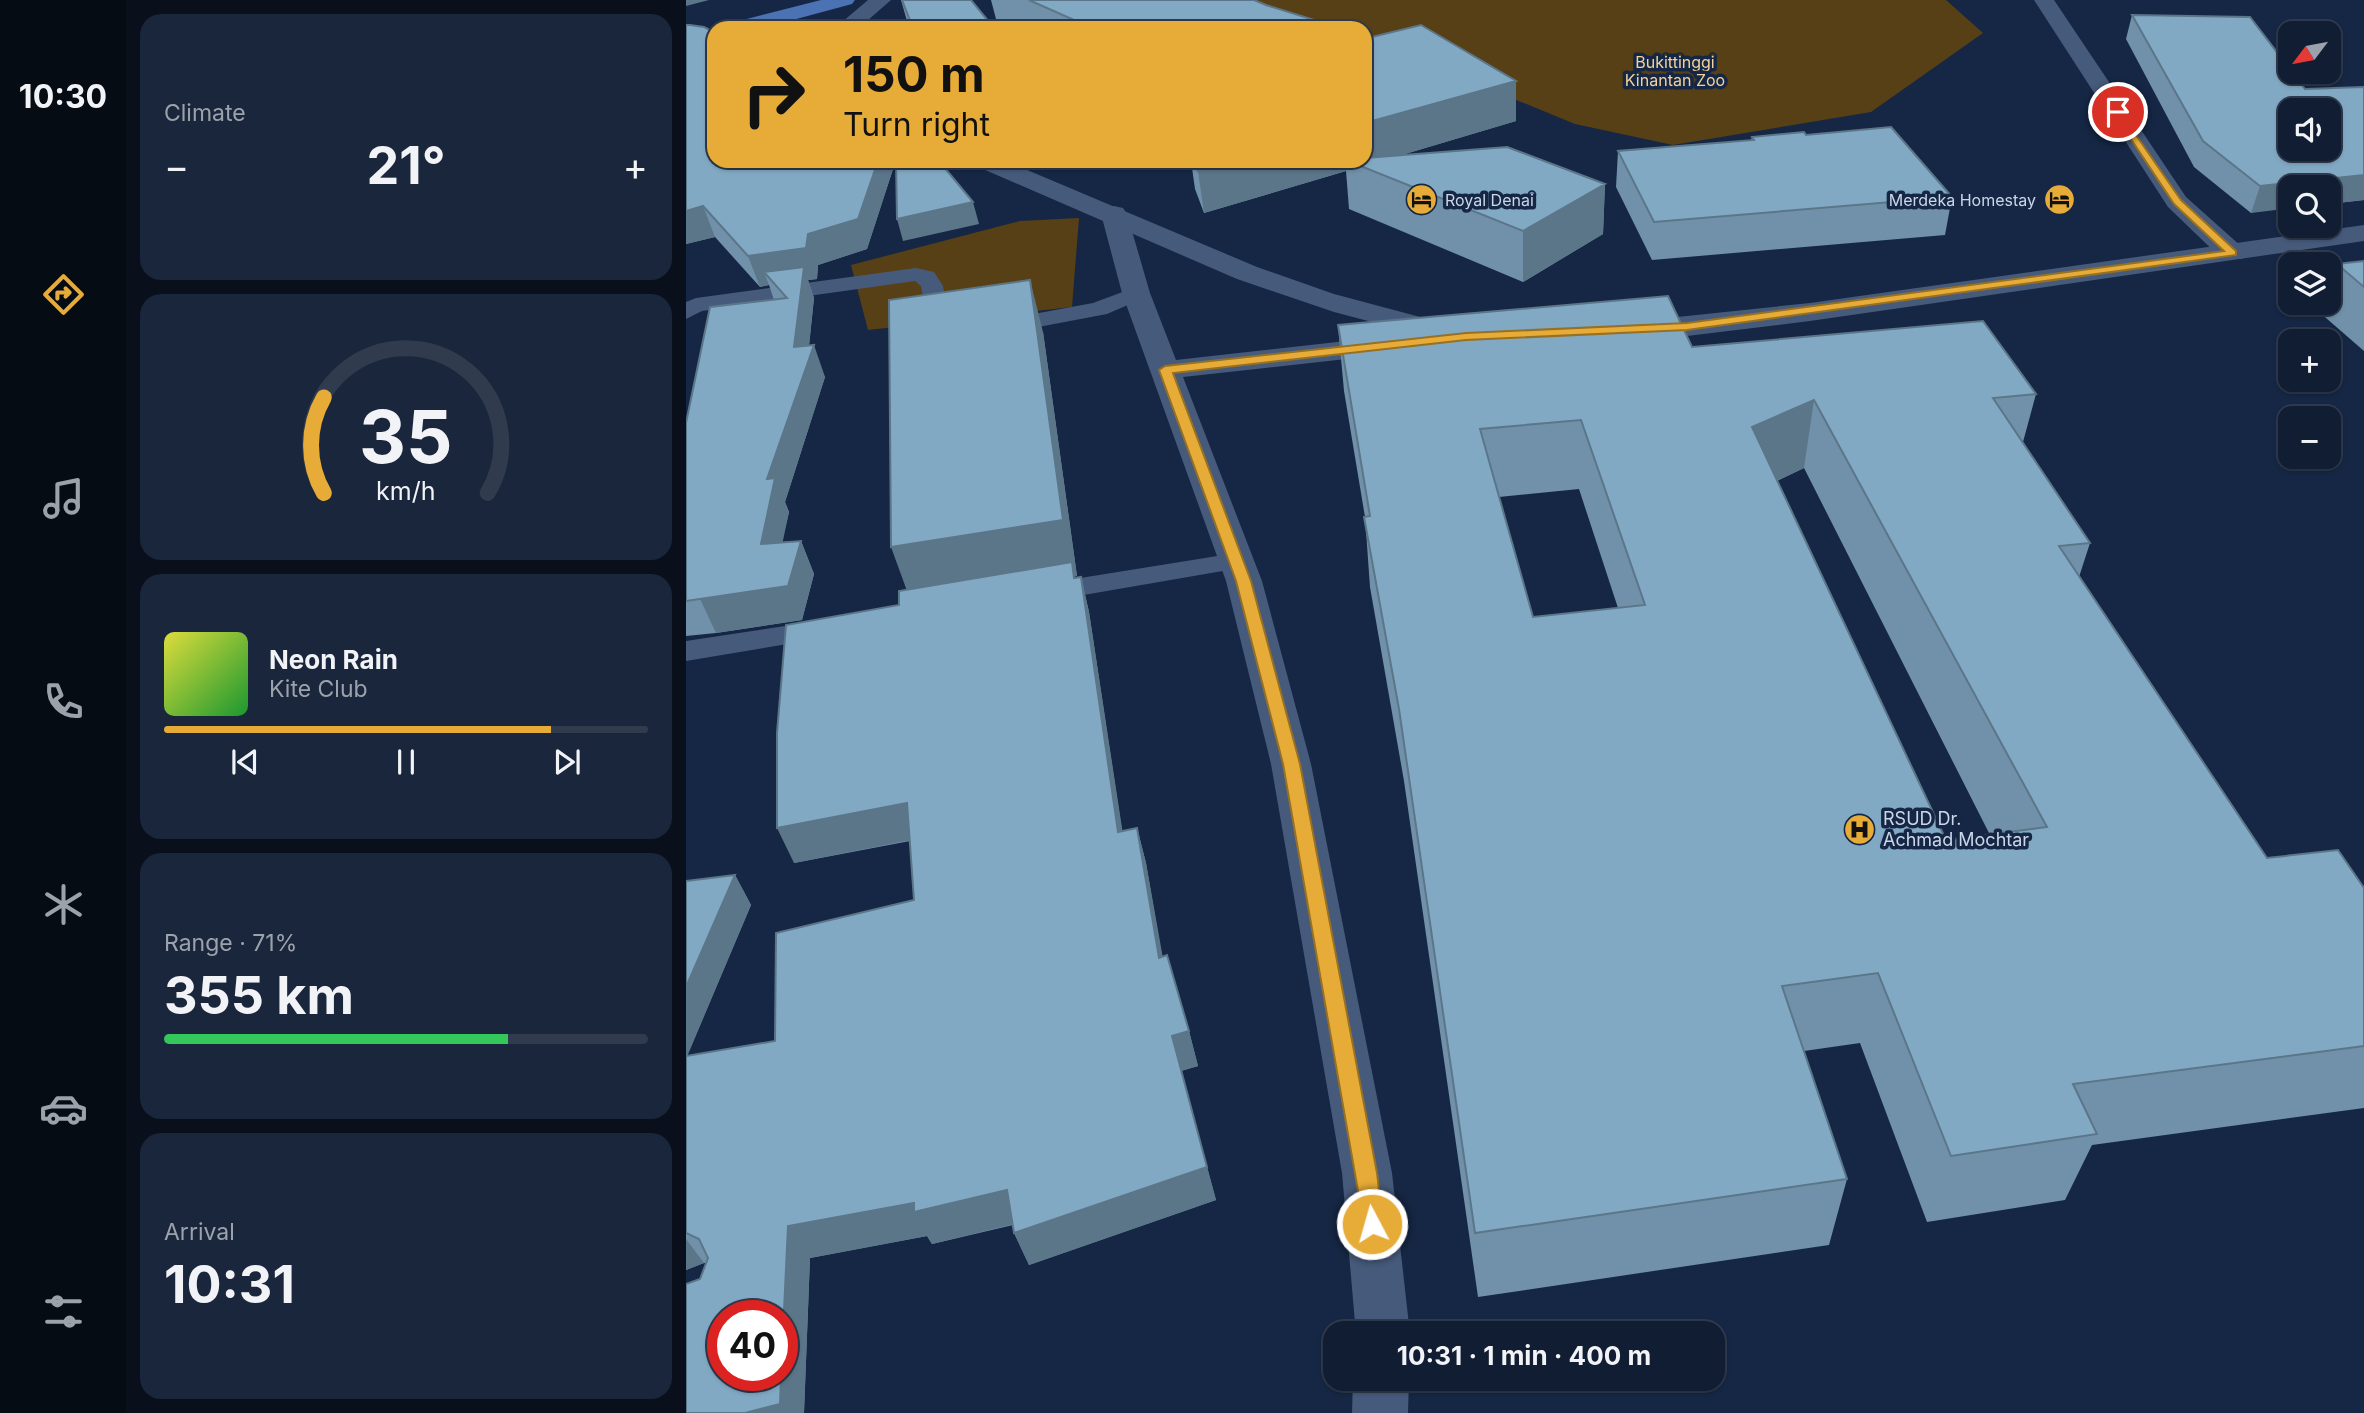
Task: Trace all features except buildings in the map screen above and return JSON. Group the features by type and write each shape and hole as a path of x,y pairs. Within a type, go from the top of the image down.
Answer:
{"main road":[{"path":"766,21 845,0"}],"street":[{"path":"855,21 881,0"},
{"path":"2043,0 2177,202 2232,253"},
{"path":"1002,168 1200,255 1286,288 1366,313 1466,337 1165,370"},
{"path":"1114,215 1136,293 1236,561 1294,778 1367,1173 1382,1321"},
{"path":"1600,330 1701,325 2364,233"},
{"path":"1380,1413 1381,1391"}],"lane":[{"path":"686,312 696,306 916,274 926,277 932,286 941,333 948,336 1099,309 1136,293"},
{"path":"1016,597 1236,561"},
{"path":"686,652 851,624"}],"green space":[{"name":"Bukittinggi Kinantan Zoo","path":"1236,0 1946,0 1983,33 1871,112 1673,145 1575,124 1372,41 1372,21 1306,21"},
{"path":"1079,218 1072,307 868,330 851,265 1020,221"}],"place":[{"name":"Royal Denai","path":"1422,200"},
{"name":"Merdeka Homestay","path":"2059,200"},
{"name":"RSUD Dr. Achmad Mochtar","path":"1860,829"}],"route":[{"path":"1372,1224 1367,1173 1291,764 1244,581 1165,370 1466,337 1687,327 2232,253 2177,202 2118,112"}]}
